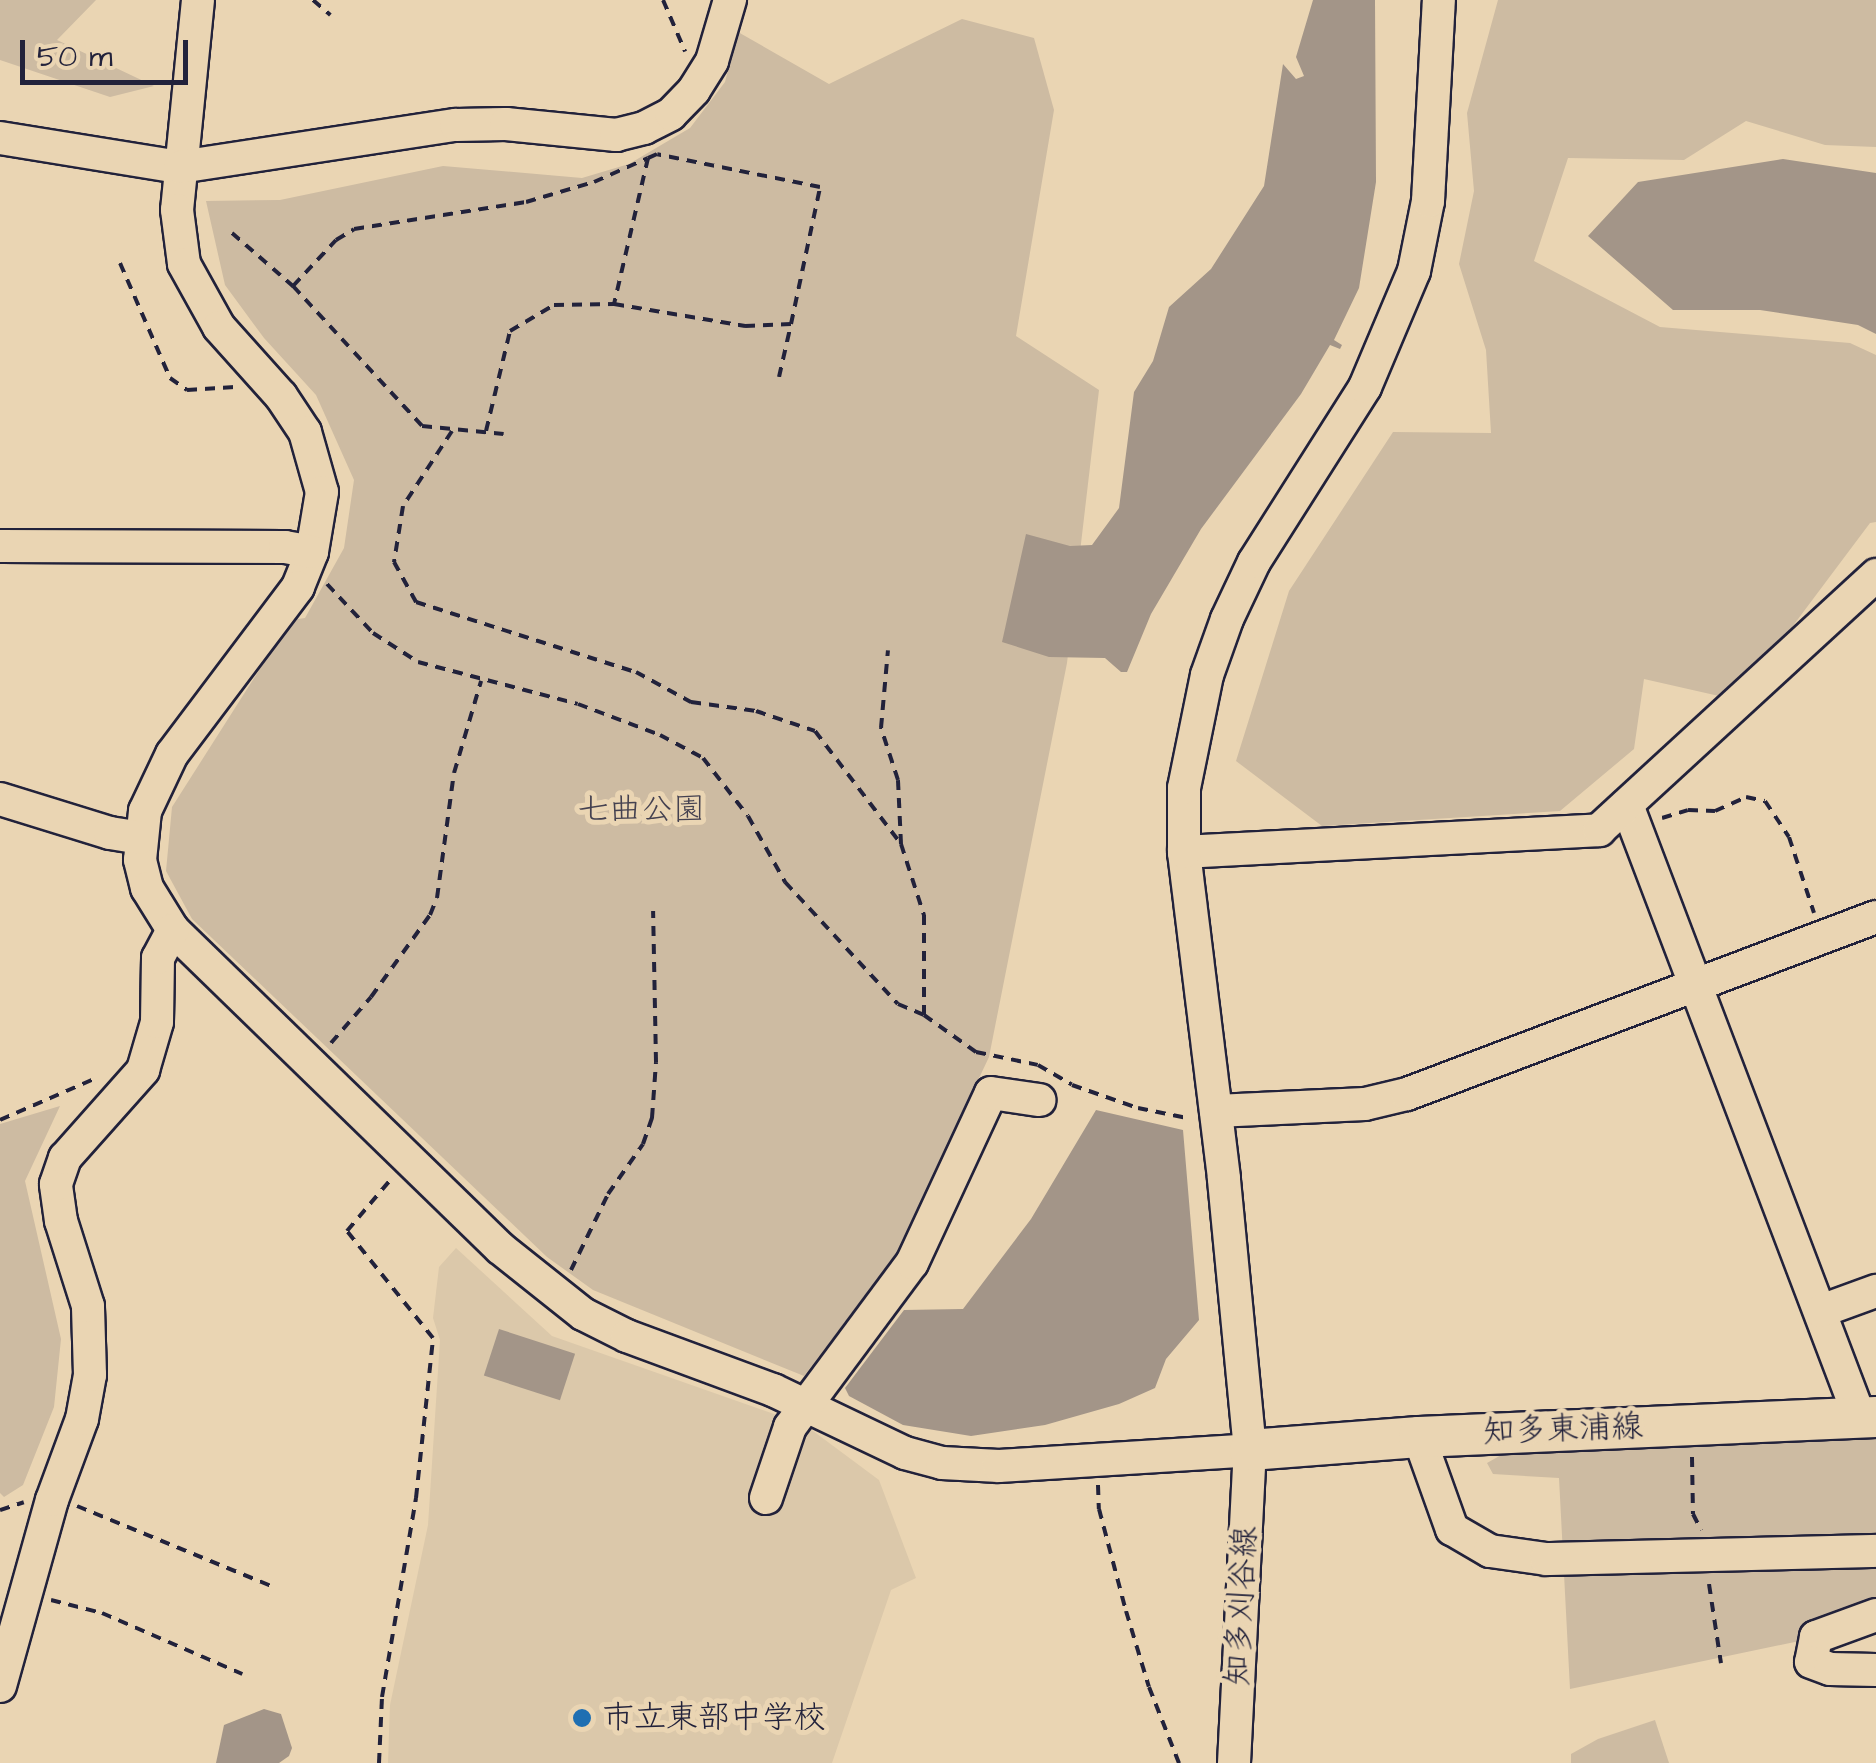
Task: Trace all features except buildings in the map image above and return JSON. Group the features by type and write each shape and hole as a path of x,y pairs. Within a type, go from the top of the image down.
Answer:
{"main road":[{"name":"知多東浦線","path":"1250,1450 1419,1436 1868,1417"}],"street":[{"path":"198,0 177,210 184,264 219,327 258,368 305,432 316,461 321,511 309,561 283,610 172,754 145,810 140,860 148,888 173,930 500,1248 556,1295 627,1336 804,1404 905,1453 942,1464 999,1466 1250,1450"},
{"path":"0,138 180,167 456,125 506,124 616,135 644,128 671,114 704,73 725,25 730,0"},
{"name":"知多刈谷線","path":"1234,1763 1250,1450 1216,1111 1184,852 1184,788 1192,734 1227,619 1254,562 1364,388 1414,271 1431,166 1439,0"},
{"path":"0,546 285,546 309,561"},
{"path":"1184,852 1599,830 1631,816 1876,575"},
{"path":"0,799 110,834 141,838"},
{"path":"1631,816 1821,1311 1868,1417"},
{"path":"1216,1111 1365,1104 1407,1094 1876,917"},
{"path":"0,1686 54,1496 82,1419 92,1353 88,1306 61,1221 56,1184 65,1158 142,1070 157,1022 158,958 173,930"},
{"path":"766,1498 790,1427 887,1301 912,1262 991,1093 1040,1100"},
{"path":"1821,1311 1876,1291"},
{"path":"1419,1436 1452,1529 1490,1550 1546,1559 1876,1551"},
{"path":"1876,1615 1816,1637 1811,1651 1811,1662 1830,1669 1876,1670"}],"path":[{"path":"313,0 330,15"},
{"path":"663,0 690,60 704,73"},
{"path":"293,286 336,240 354,229 526,202 594,182 657,154 820,188 779,376"},
{"path":"614,304 648,158"},
{"path":"232,233 293,286 422,426 504,434"},
{"path":"120,263 152,341 176,384 187,390 236,387 258,368"},
{"path":"486,431 510,332 554,306 614,304 746,326 792,324"},
{"path":"452,431 403,506 394,562 416,602 636,672 691,702 756,711 815,731 901,844"},
{"path":"309,561 360,621 403,654 481,681 578,704 660,735 704,758 806,906 880,988 898,1004 924,1015 976,1052 1038,1065 1072,1085 1138,1108 1180,1118 1216,1111"},
{"path":"888,650 881,728 898,780 901,844 924,915 924,1015"},
{"path":"310,1065 371,996 430,914 437,898 454,773 481,681"},
{"path":"1631,816 1715,811 1746,797 1764,802 1789,837 1822,936"},
{"path":"556,1295 608,1194 643,1144 652,1118 656,1062 653,911"},
{"path":"0,1120 86,1080 106,1077 124,1091"},
{"path":"379,1763 382,1697 416,1498 433,1338 347,1231 408,1159"},
{"path":"1097,1460 1099,1509 1126,1612 1148,1688 1179,1763"},
{"path":"54,1496 271,1586"},
{"path":"26,1595 102,1613 242,1674"}],"shaded area":[{"path":"1313,0 1375,0 1376,182 1359,288 1334,340 1342,345 1340,349 1330,345 1301,394 1201,529 1151,614 1127,672 1121,672 1105,658 1049,657 1002,642 1026,534 1070,546 1092,545 1119,508 1134,392 1153,361 1169,307 1211,269 1264,186 1283,64 1296,79 1304,76 1296,57"},
{"path":"1783,159 1876,173 1876,334 1858,325 1760,310 1673,310 1588,236 1638,182"},
{"path":"1096,1110 1183,1130 1199,1320 1166,1359 1155,1388 1119,1404 1045,1425 971,1436 903,1425 849,1396 845,1388 904,1310 963,1309 1031,1219"},
{"path":"456,1248 552,1336 805,1425 879,1480 916,1578 891,1590 832,1763 388,1763 390,1705 428,1525 440,1340 433,1318 439,1267"},
{"path":"499,1329 575,1354 560,1400 484,1376"},
{"path":"264,1709 281,1714 292,1748 289,1756 279,1763 216,1763 224,1725"}],"green space":[{"path":"0,0 96,0 57,40 154,86 110,97 0,60"},
{"path":"1498,0 1876,0 1876,147 1825,145 1746,121 1684,160 1568,158 1534,261 1660,327 1850,343 1876,355 1876,522 1870,523 1774,651 1719,696 1644,679 1634,749 1560,811 1322,826 1236,761 1289,591 1393,432 1491,433 1486,350 1459,264 1474,191 1467,113"},
{"name":"七曲公園","path":"962,19 1034,38 1054,110 1016,336 1099,390 1067,663 989,1057 895,1256 804,1376 593,1290 547,1257 192,919 166,871 172,807 291,620 305,618 344,548 354,480 316,395 264,338 225,285 206,201 280,200 443,166 582,178 629,164 690,128 725,82 738,32 829,84"},
{"path":"60,1106 25,1181 61,1339 54,1407 23,1485 4,1497 0,1493 0,1124"},
{"path":"1876,1435 1876,1625 1570,1689 1559,1478 1493,1474 1487,1463 1510,1450"},
{"path":"1655,1720 1669,1763 1571,1763 1571,1754 1598,1739"}],"place":[{"name":"市立東部中学校","path":"582,1718"}]}
